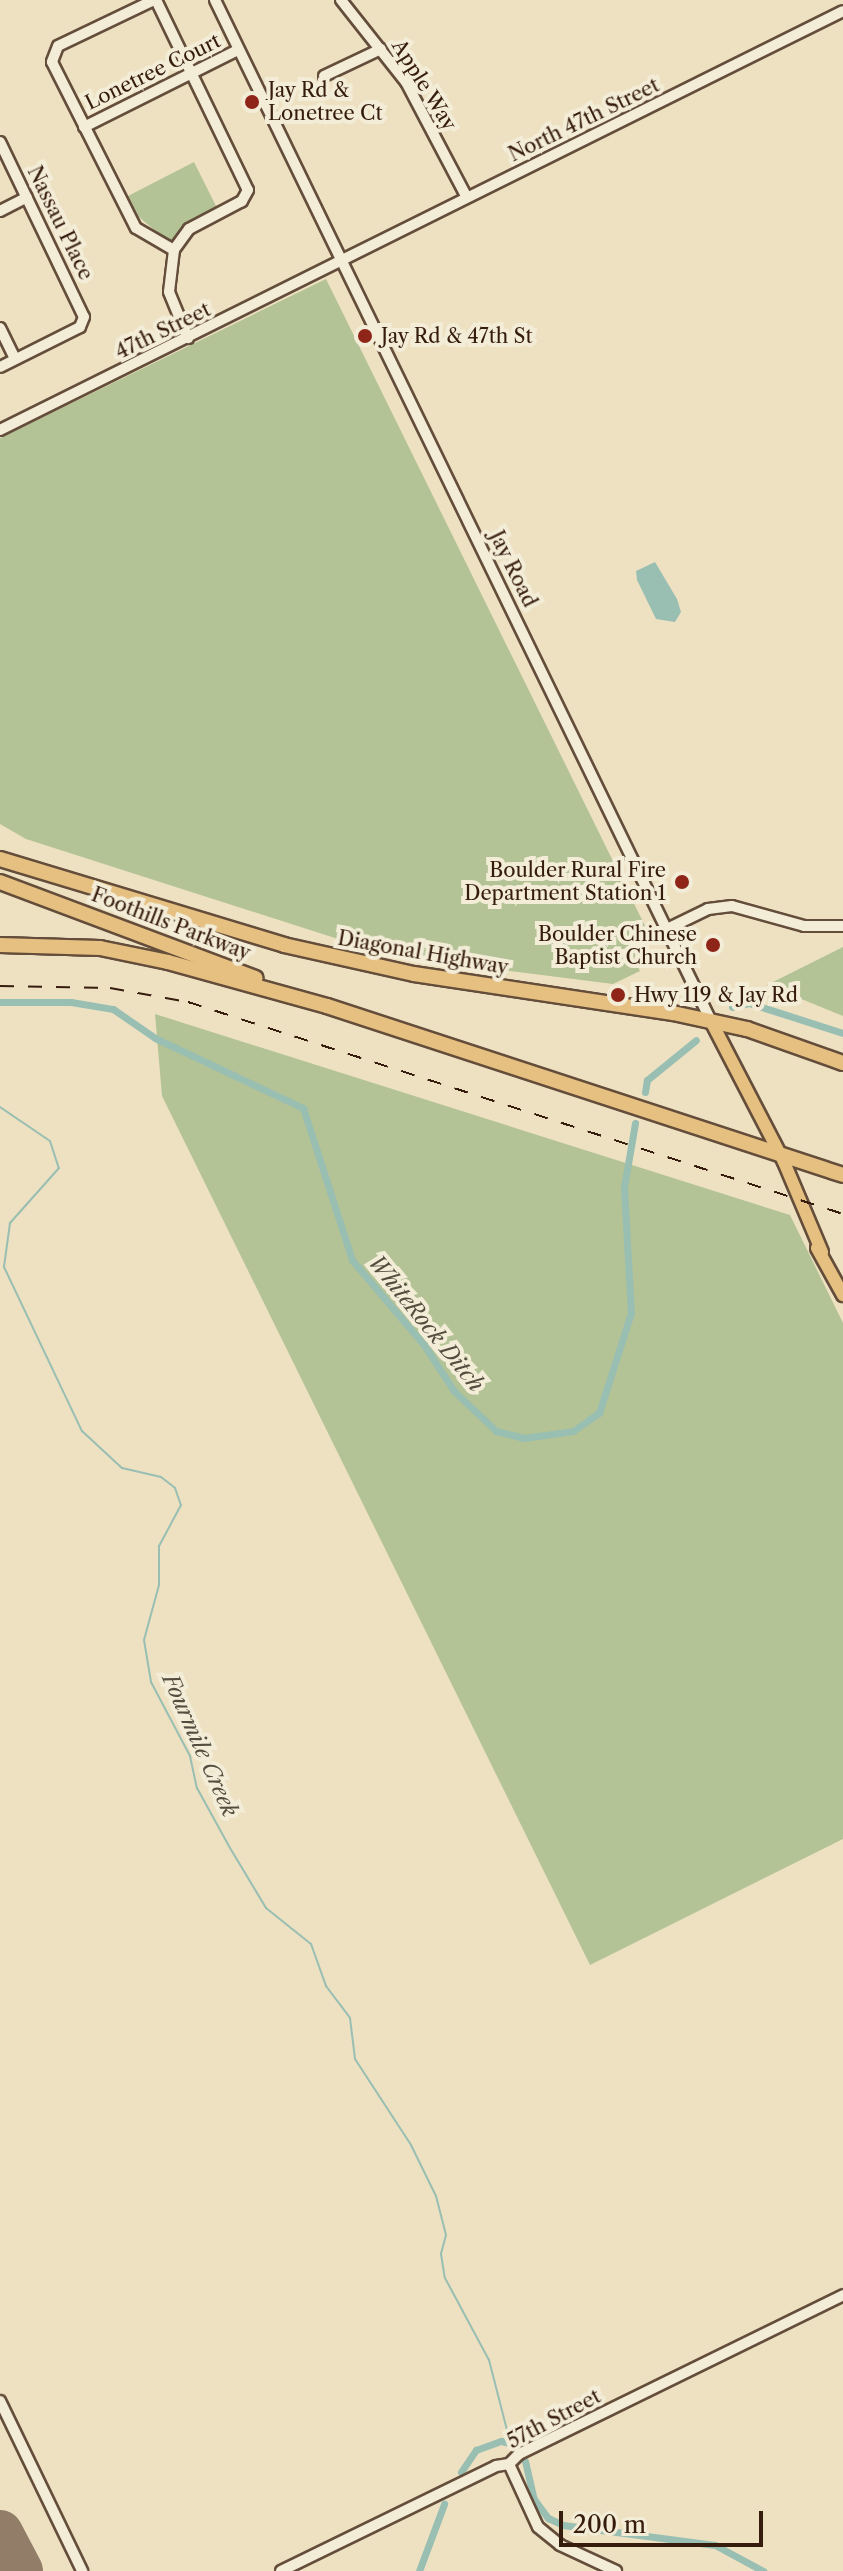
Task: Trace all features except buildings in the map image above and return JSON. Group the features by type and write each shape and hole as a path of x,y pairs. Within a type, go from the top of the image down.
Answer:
{"highway":[{"name":"Diagonal Highway","path":"0,859 242,935 379,968 711,1021 843,1063"},
{"name":"Foothills Parkway","path":"0,882 327,1006"},
{"path":"0,945 123,951 327,1006 843,1175"}],"main road":[{"name":"Jay Road","path":"711,1021 778,1154 843,1295"}],"street":[{"path":"174,250 136,228 52,62 58,46 155,0 248,195 193,226 174,250 169,292 188,338"},
{"name":"Jay Road","path":"215,0 711,1021"},
{"name":"Apple Way","path":"341,0 381,49 421,106 466,196"},
{"name":"North 47th Street","path":"341,261 466,196 843,11"},
{"path":"324,76 381,49"},
{"name":"Lonetree Court","path":"84,127 238,50"},
{"name":"Nassau Place","path":"0,142 84,321 15,359"},
{"path":"0,211 27,197"},
{"name":"47th Street","path":"0,430 341,261"},
{"path":"0,328 15,359 0,367"},
{"path":"665,930 698,913 732,906 804,926 843,926"},
{"name":"57th Street","path":"281,2571 293,2568 496,2466 509,2464 519,2454 843,2295"},
{"path":"0,2401 82,2571"},
{"path":"509,2464 538,2527 560,2545 616,2571"}],"green space":[{"path":"194,162 217,208 182,230 172,245 139,217 128,196"},
{"path":"326,279 649,934 634,958 640,971 613,984 391,956 26,839 0,824 0,438"},
{"path":"843,947 843,1016 767,985"},
{"path":"155,1014 790,1215 843,1323 843,1839 590,1965 162,1096"}],"water":[{"path":"655,562 677,599 681,612 675,622 656,619 637,580 636,571"}],"waterway":[{"name":"WhiteRock Ditch","path":"0,1002 71,1002 113,1009 155,1038 303,1108 352,1260 424,1345 454,1391 496,1431 524,1438 573,1431 599,1413 631,1313 624,1187 635,1123"},
{"name":"WhiteRock Ditch","path":"732,1007 749,1003 843,1033"},
{"name":"WhiteRock Ditch","path":"645,1092 647,1080 696,1040"},
{"name":"Fourmile Creek","path":"0,1107 50,1141 59,1168 10,1223 4,1267 82,1431 122,1468 161,1477 175,1488 181,1505 159,1546 159,1585 144,1640 151,1682 190,1756 197,1788 266,1908 311,1944 326,1986 350,2018 355,2059 411,2145 436,2196 446,2235 441,2254 445,2278 489,2360 510,2442"},
{"path":"461,2472 476,2450 501,2441 518,2446"},
{"path":"525,2461 534,2499 548,2518 563,2525 715,2545 763,2571"},
{"path":"419,2571 444,2504"}],"runway":[{"path":"0,2533 20,2571"}],"railway":[{"path":"0,986 110,988 188,1002 843,1214"}],"place":[{"name":"Jay Rd & Lonetree Ct","path":"252,102"},
{"name":"Jay Rd & 47th St","path":"365,336"},
{"name":"Boulder Rural Fire Department Station 1","path":"682,882"},
{"name":"Boulder Chinese Baptist Church","path":"713,945"},
{"name":"Hwy 119 & Jay Rd","path":"618,995"}]}
